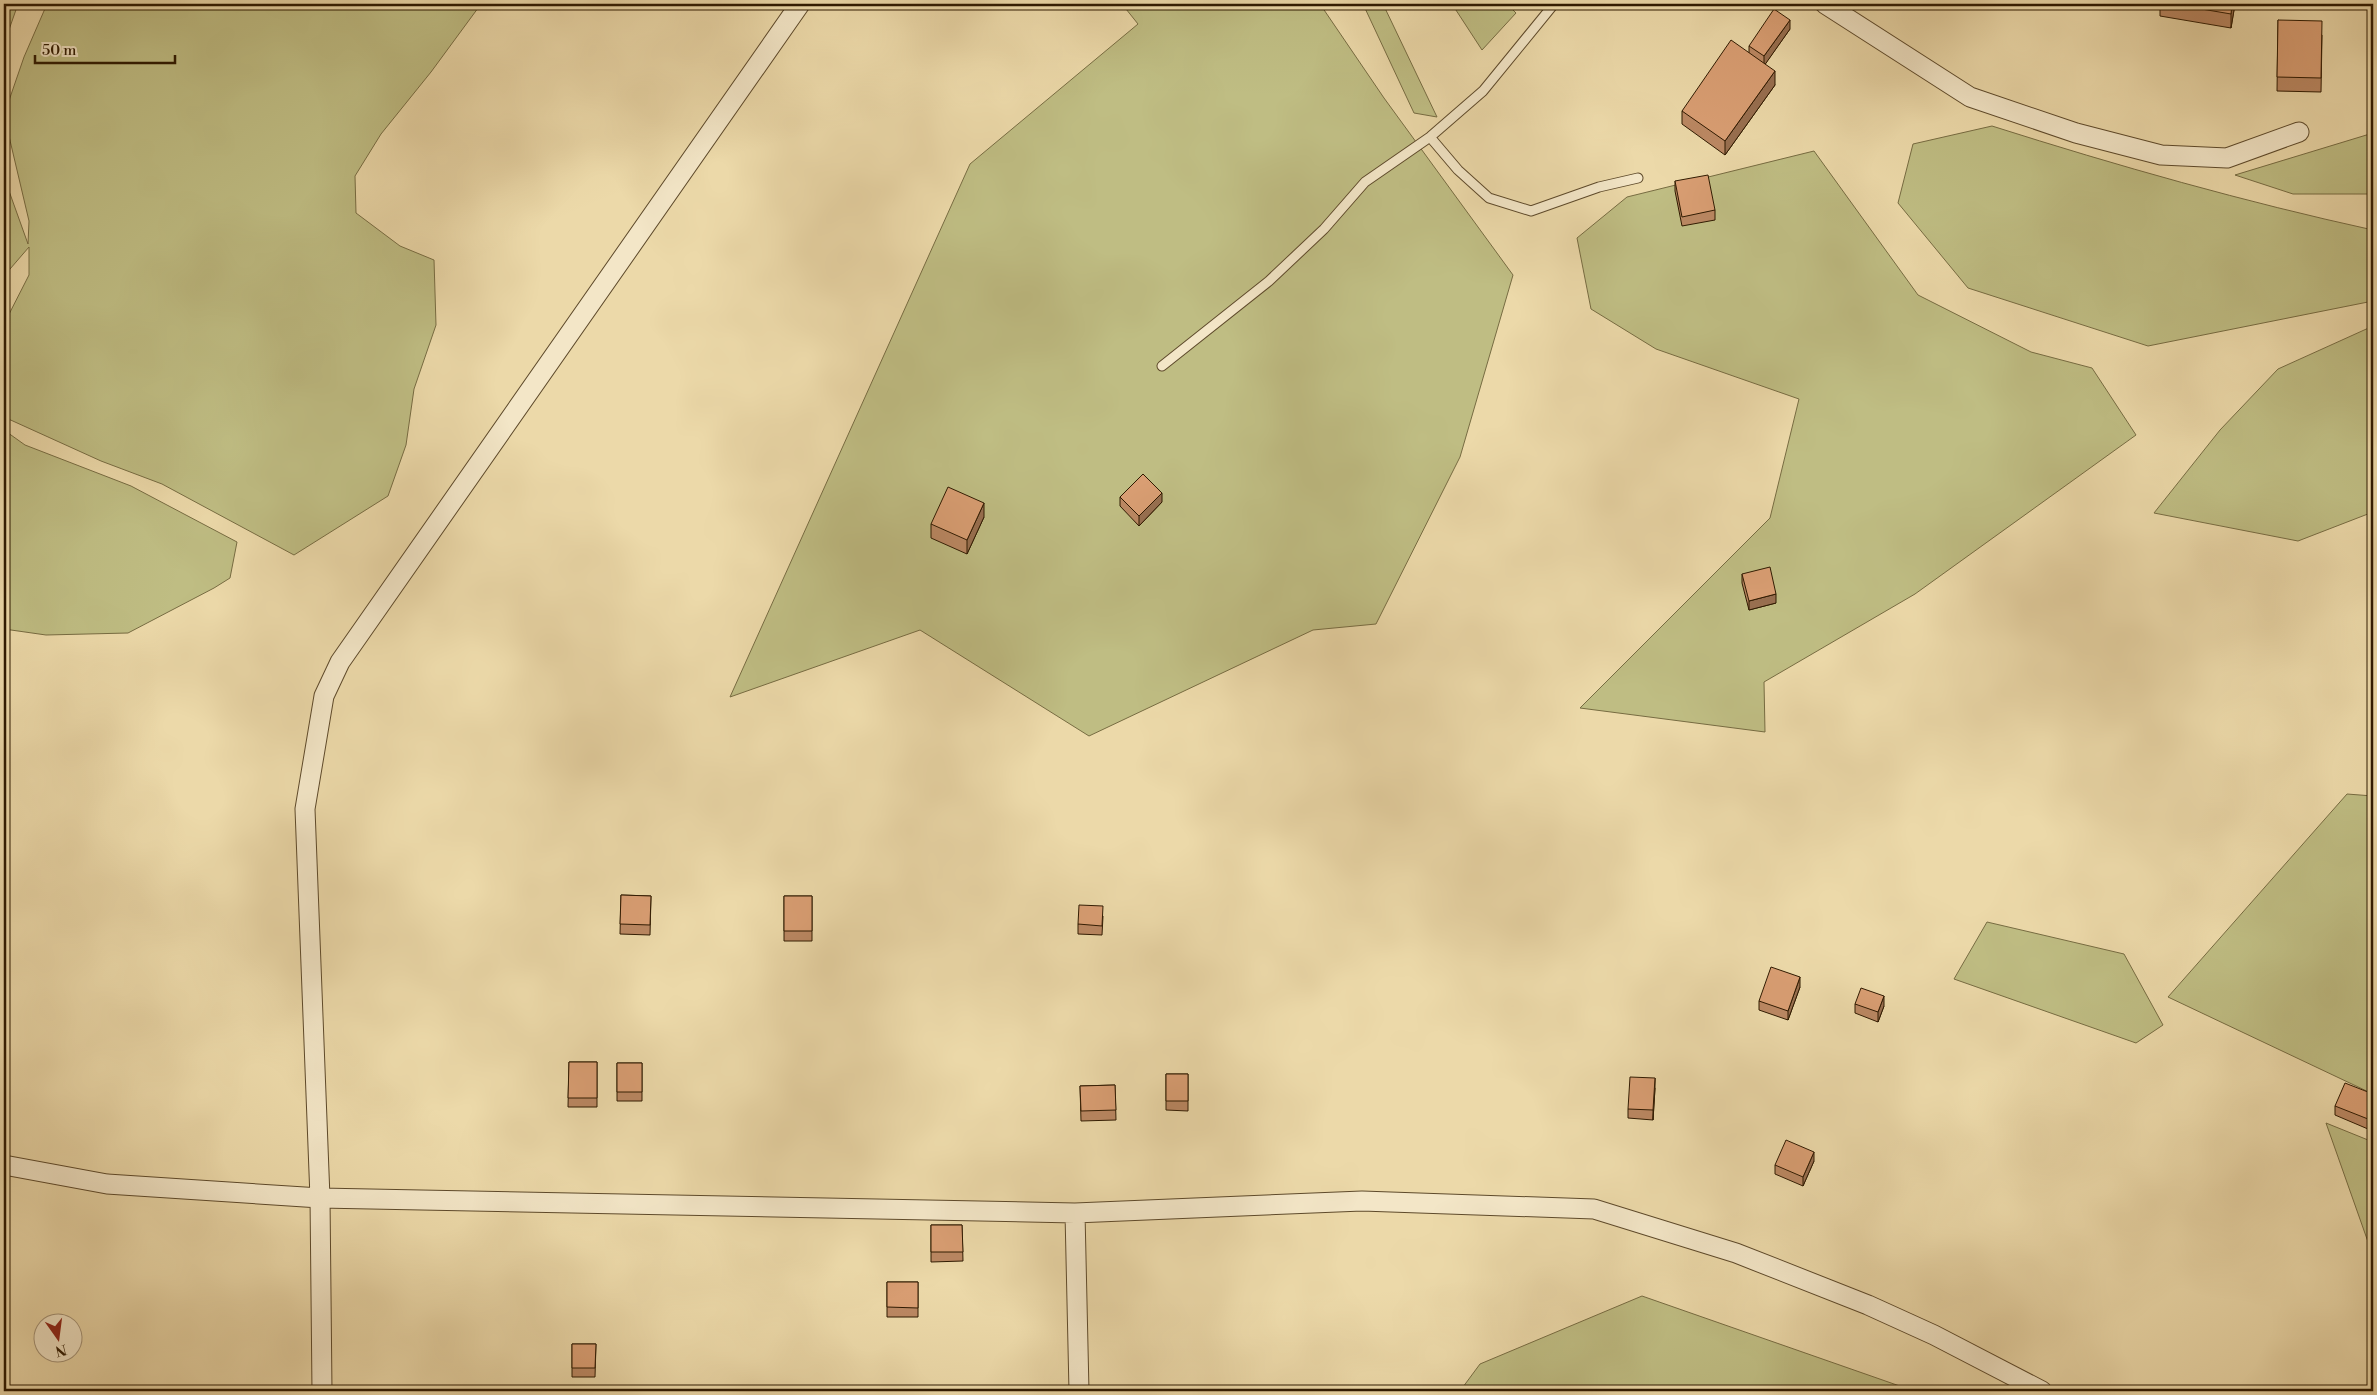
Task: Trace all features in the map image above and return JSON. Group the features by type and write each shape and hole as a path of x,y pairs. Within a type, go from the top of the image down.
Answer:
{"street":[{"path":"322,1391 320,1198 305,810 324,696 340,662 800,4"},
{"path":"1825,4 1970,97 2076,133 2161,155 2227,158 2299,132"},
{"path":"4,1165 107,1184 320,1198 1075,1214 1362,1201 1594,1209 1736,1253 1868,1304 1934,1335 2042,1391"},
{"path":"1075,1214 1079,1391"}],"lane":[{"path":"1162,366 1269,281 1324,228 1365,182 1430,137 1483,91 1554,4"},
{"path":"1430,137 1458,170 1489,198 1531,211 1599,187 1638,178"}],"shaded area":[{"path":"4,4 18,4 4,44"},
{"path":"47,4 481,4 431,72 381,134 355,176 356,213 400,246 434,260 436,325 414,389 406,445 388,496 294,555 162,484 101,461 4,417 4,324 29,275 29,247 4,276 4,177 28,244 29,221 4,115 24,57"},
{"path":"1122,4 1320,4 1384,98 1513,275 1460,457 1376,624 1313,630 1089,736 920,630 730,697 970,164 1138,24"},
{"path":"1363,4 1383,4 1437,117 1414,113"},
{"path":"1452,4 1507,4 1516,13 1482,50"},
{"path":"1992,126 2087,155 2277,208 2373,230 2373,301 2148,346 1968,288 1898,203 1913,144"},
{"path":"2373,133 2373,194 2293,194 2235,175"},
{"path":"1814,151 1918,295 2031,352 2092,368 2136,435 1915,594 1764,682 1765,732 1580,708 1770,518 1799,399 1656,349 1591,309 1577,238 1627,197"},
{"path":"2373,326 2373,512 2298,541 2154,513 2220,430 2278,369"},
{"path":"4,430 25,445 131,486 237,542 230,578 128,633 46,635 4,629"},
{"path":"2347,794 2373,796 2373,1094 2168,997"},
{"path":"1987,922 2124,954 2163,1025 2136,1043 1954,979"},
{"path":"2326,1123 2373,1142 2373,1256"},
{"path":"1642,1296 1914,1391 1460,1391 1480,1364"}],"building":[{"path":"2172,4 2232,4 2231,14"},
{"path":"1774,9 1790,20 1764,56 1749,46"},
{"path":"2278,20 2322,21 2321,78 2277,77"},
{"path":"1731,40 1775,71 1725,141 1682,111"},
{"path":"1708,175 1715,210 1682,217 1675,181"},
{"path":"1143,474 1162,493 1139,516 1120,497"},
{"path":"948,487 984,503 967,540 931,524"},
{"path":"1770,567 1776,594 1749,601 1742,574"},
{"path":"621,895 651,896 650,925 620,924"},
{"path":"784,896 812,896 812,931 784,931"},
{"path":"1079,905 1103,906 1102,926 1078,924"},
{"path":"1771,967 1800,977 1788,1011 1759,1001"},
{"path":"1861,988 1884,996 1878,1012 1855,1004"},
{"path":"569,1062 597,1062 597,1098 568,1098"},
{"path":"617,1063 642,1063 642,1092 617,1092"},
{"path":"1166,1074 1188,1074 1188,1101 1166,1101"},
{"path":"1630,1077 1655,1078 1653,1110 1628,1109"},
{"path":"2345,1083 2373,1094 2373,1106 2368,1119 2335,1106"},
{"path":"1115,1085 1116,1110 1081,1111 1080,1086"},
{"path":"1786,1140 1814,1152 1803,1177 1775,1165"},
{"path":"931,1225 962,1225 963,1252 931,1252"},
{"path":"887,1282 918,1282 918,1308 887,1307"},
{"path":"572,1344 596,1344 595,1368 572,1368"}]}
